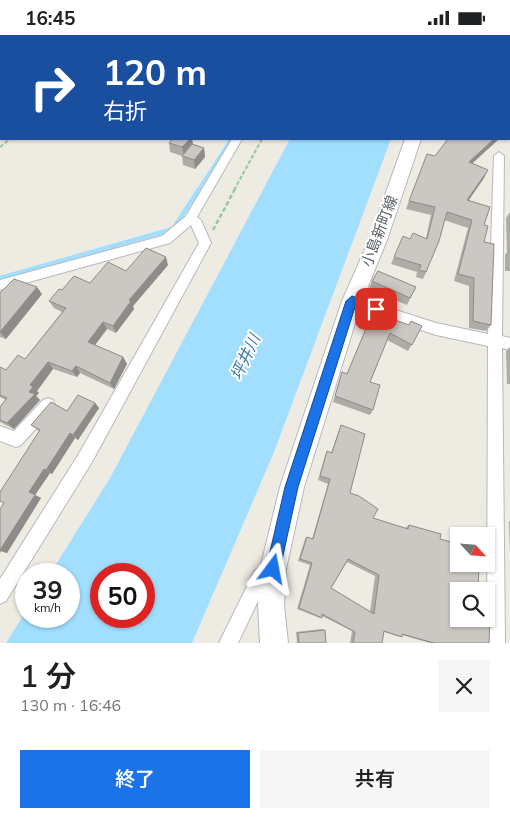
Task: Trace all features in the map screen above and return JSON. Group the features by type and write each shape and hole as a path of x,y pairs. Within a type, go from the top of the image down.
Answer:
{"main road":[{"name":"小島新町線","path":"274,643 271,605 273,569 292,487 352,301 378,240 413,140"}],"street":[{"path":"0,285 166,240 190,219 236,140"},
{"path":"496,643 503,343 499,156"},
{"path":"0,595 86,457 205,243 196,223 190,219"},
{"path":"352,301 436,329 503,343"},
{"path":"0,433 16,440 48,405"},
{"path":"228,643 261,576 273,569"}],"path":[{"path":"205,243 261,140"}],"water":[{"name":"坪井川","path":"289,140 391,140 274,452 192,643 6,643 15,628 80,628 80,563 57,563 110,478"}],"building":[{"path":"171,140 189,140 182,147 169,143"},
{"path":"447,140 493,140 469,162 488,170 467,200 490,207 484,225 488,226 484,242 494,244 491,325 473,321 474,278 458,274 472,220 447,212 439,241 426,272 419,270 421,265 394,257 403,236 410,239 413,233 427,239 435,207 409,201 427,154 435,156"},
{"path":"192,144 204,148 194,160 182,156"},
{"path":"146,248 166,257 129,300 131,301 113,326 103,322 88,342 123,357 110,383 76,366 72,371 48,362 30,385 33,387 29,392 35,394 7,423 0,420 0,407 7,398 0,395 0,367 6,370 18,355 25,359 66,308 49,301 59,289 62,290 74,276 90,283 108,262 126,271"},
{"path":"378,271 416,287 410,298 372,281"},
{"path":"14,279 37,287 0,332 0,293"},
{"path":"373,312 409,325 411,321 422,326 412,345 390,333 370,382 380,385 373,410 335,396 342,372 347,374"},
{"path":"78,395 95,403 73,435 70,433 29,492 35,495 0,550 0,509 4,503 0,501 0,492 40,430 31,425 51,402 67,411"},
{"path":"341,425 365,434 350,493 359,496 378,509 373,518 408,529 409,525 441,534 440,539 450,542 450,573 479,573 478,582 450,582 450,627 490,627 489,643 434,643 402,634 402,637 384,631 382,643 353,643 355,632 322,614 322,618 299,608 312,563 300,559 307,537 313,539 330,479 320,476 327,451 332,453","holes":["348,559 379,575 374,614 331,588"]},
{"path":"325,630 326,643 299,643 298,633"}],"waterway":[{"path":"198,190 230,140"},
{"path":"0,278 173,229 199,189"}],"route":[{"path":"273,569 292,487 310,424 352,301 376,309"}]}
